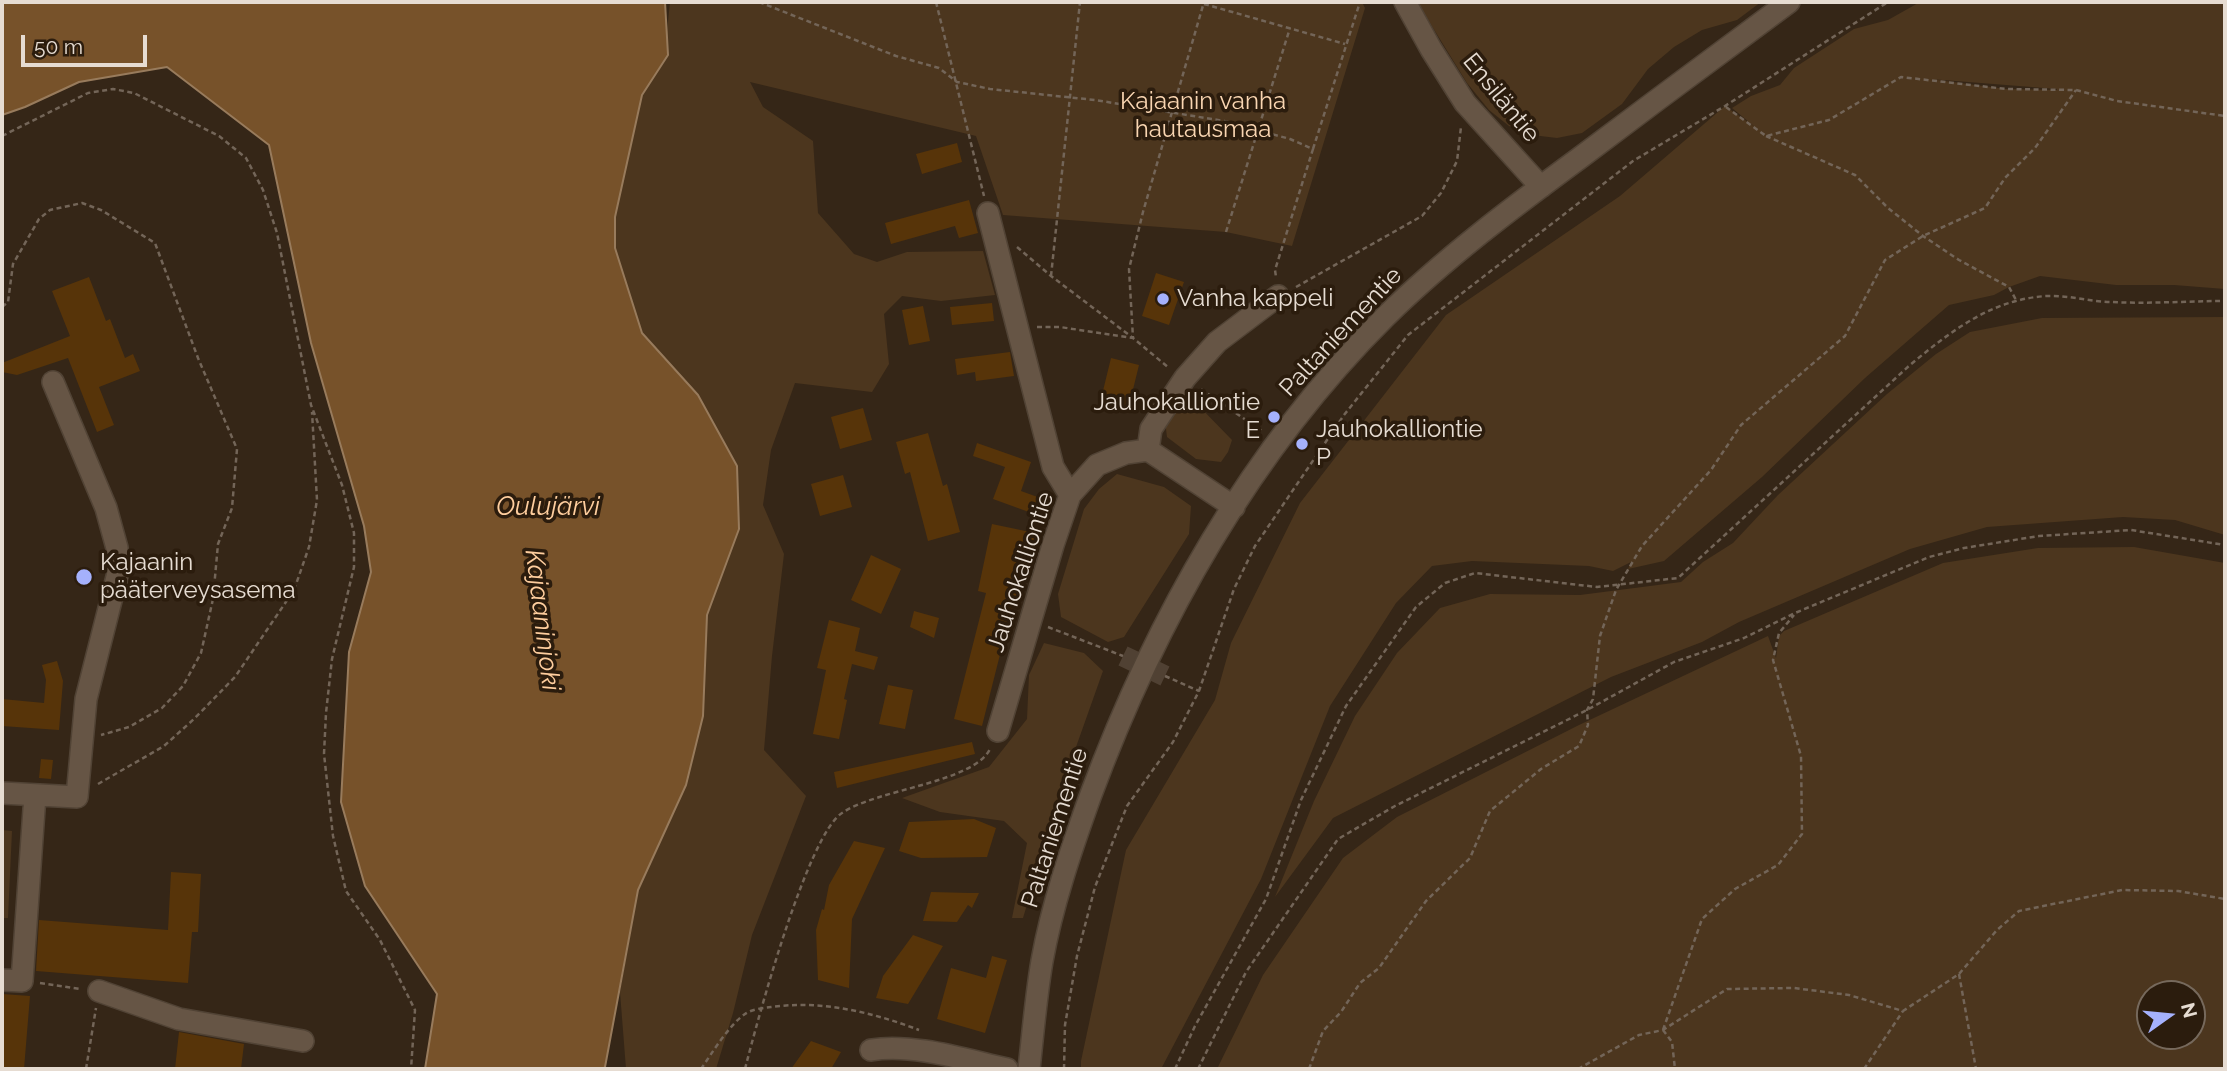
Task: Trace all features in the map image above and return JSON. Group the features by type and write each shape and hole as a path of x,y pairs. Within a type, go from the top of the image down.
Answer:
{"street":[{"name":"Ensiläntie","path":"1405,2 1465,103 1541,187"},
{"name":"Paltaniementie","path":"1029,1069 1042,959 1073,844 1105,757 1158,638 1234,507 1278,442 1330,376 1386,317 1460,250 1789,2"},
{"path":"988,213 1053,467 1070,495"},
{"path":"1234,507 1148,450 1151,429 1185,378 1217,342 1279,296"},
{"path":"2,793 77,797 86,699 118,573 117,548 106,508 53,382"},
{"name":"Jauhokalliontie","path":"998,731 1070,495 1097,466 1126,453 1148,450"},
{"path":"12,980 35,795"},
{"path":"99,991 179,1019 303,1041"},
{"path":"871,1050 884,1048 903,1059 1007,1069"}],"path":[{"path":"759,2 895,56 939,68 957,82 990,89 1070,97 1224,121 1290,139 1312,149"},
{"path":"936,2 988,213"},
{"path":"1051,276 1080,2"},
{"path":"1360,2 1275,270 1279,296 1422,216 1441,193 1457,161 1465,103"},
{"path":"1064,1069 1065,1025 1077,956 1095,887 1109,848 1127,806 1173,742 1199,691 1234,589 1255,546 1343,415 1408,335 1633,161 1888,2"},
{"path":"1133,338 1129,269 1204,3 1346,44"},
{"path":"1226,232 1290,28"},
{"path":"1766,136 1829,120 1901,77 2006,89 2076,90 2117,101 2225,116"},
{"path":"2,136 88,93 113,89 134,93 219,136 246,158 263,190 277,233 311,405 317,500 309,547 294,590 235,677 194,719 164,746 77,797"},
{"path":"1309,1069 1323,1031 1341,1012 1360,983 1379,968 1426,901 1470,858 1490,811 1541,769 1579,746 1588,725 1587,710 1592,699 1600,636 1619,584 1642,546 1711,470 1741,425 1845,336 1885,260 1923,236 1985,208 2005,178 2035,148 2076,90"},
{"path":"1725,106 1766,136 1855,175 1888,208 1923,236 1959,260 2010,287 2016,300"},
{"path":"2,307 8,302 13,264 38,219 50,210 82,204 101,210 155,243 198,358 237,449 232,508 218,544 214,599 201,653 183,685 162,708 129,727 84,738"},
{"path":"1014,243 1051,276 1133,338 1160,362 1278,442"},
{"path":"1175,1069 1195,1026 1266,899 1301,800 1346,706 1416,607 1445,583 1475,573 1597,587 1678,578 1943,338 1978,315 2016,300 2050,296 2111,303 2225,301"},
{"path":"1016,327 1060,327 1133,338"},
{"path":"311,405 342,485 354,533 354,567 332,659 326,713 324,754 333,836 346,891 380,940 415,1010 411,1069"},
{"path":"1198,1069 1246,972 1338,839 1395,806 1587,710 1674,662 1744,638 1795,613 1929,557 1964,548 2039,536 2131,530 2225,545"},
{"path":"1663,1030 1702,919 1735,889 1778,865 1802,834 1801,756 1773,660 1779,633 1795,613"},
{"path":"1032,621 1123,656"},
{"path":"1165,676 1199,691"},
{"path":"745,1069 761,1008 807,870 824,833 840,814 870,799 965,770 986,757 998,731"},
{"path":"1864,1069 1903,1011 1959,974 1997,930 2019,911 2122,890 2178,891 2225,899"},
{"path":"1959,974 1976,1069"},
{"path":"12,980 99,991 86,1069"},
{"path":"1578,1069 1639,1035 1663,1030 1727,989 1794,988 1822,991 1849,995 1903,1011"},
{"path":"701,1069 745,1014 761,1008 792,1004 827,1006 926,1033"},
{"path":"1663,1030 1672,1042 1675,1069"}],"green space":[{"name":"Kajaanin vanha hautausmaa","path":"670,2 1362,2 1365,8 1292,246 1226,232 1003,215 976,136 750,82 763,107 813,141 818,213 854,254 877,262 907,252 983,251 995,295 941,301 902,296 884,314 889,364 872,392 795,383 771,450 763,505 784,554 764,750 806,796 752,935 716,1069 626,1069 620,992 638,890 686,785 702,716 707,615 739,529 737,466 698,395 642,333 615,248 615,217 642,95 664,61"},
{"path":"1417,2 1761,2 1737,20 1702,30 1674,47 1648,69 1622,104 1582,133 1557,138 1532,135 1509,126 1489,110 1467,83"},
{"path":"1920,2 2225,2 2225,289 2174,285 2116,285 2040,276 1994,295 1949,305 1865,378 1762,477 1664,561 1628,569 1631,562 1613,571 1589,566 1472,561 1432,566 1396,603 1330,706 1261,879 1161,1069 1081,1069 1126,850 1215,700 1231,643 1300,503 1446,315 1620,196 1725,106 1755,127 1732,108 1751,96 1780,85 1794,68 1854,29 1888,20","holes":["1930,79 2057,89 2006,89"]},
{"path":"2225,317 2225,535 2175,520 2123,517 1987,527 1910,549 1739,622 1702,642 1611,677 1333,818 1275,897 1314,801 1355,716 1397,653 1440,608 1490,594 1580,595 1681,582 1703,562 1733,543 1778,495 1887,394 1936,354 1970,332 2042,318"},
{"path":"1197,404 1232,440 1221,462 1196,459 1167,437 1165,421 1177,406"},
{"path":"1117,474 1164,487 1191,506 1189,534 1124,637 1108,642 1061,617 1058,594 1084,509 1099,489"},
{"path":"2134,547 2225,563 2225,1069 1217,1069 1263,975 1343,858 1397,817 1579,725 1768,636 1776,658 1779,636 1784,631 1943,563 2038,548"},
{"path":"1044,643 1084,653 1103,671 1065,778 1023,918 1012,918 1027,843 1004,821 940,812 902,798 989,767 1027,719 1029,675"},
{"path":"2,830 12,831 8,918 2,918"}],"water":[{"name":"Oulujärvi","path":"2,2 665,2 668,55 642,95 615,217 615,248 642,333 698,395 737,466 739,529 707,615 703,716 686,785 638,890 603,1069 425,1069 437,994 365,886 341,802 349,652 371,572 364,526 311,343 269,145 167,67 79,82 2,115"}],"building":[{"path":"957,143 962,162 922,174 916,154"},
{"path":"969,200 978,233 959,238 955,226 891,244 885,223"},
{"name":"Vanha kappeli","path":"1156,273 1184,282 1169,325 1142,316"},
{"path":"89,277 106,321 110,319 125,358 133,354 140,371 99,387 114,425 97,432 68,358 17,375 2,372 2,363 70,336 52,291"},
{"path":"992,303 994,321 952,325 950,307"},
{"path":"923,306 930,341 909,345 902,310"},
{"path":"1010,352 1014,376 976,381 975,372 957,375 955,359"},
{"path":"1111,358 1139,365 1128,410 1100,403"},
{"path":"863,408 872,440 840,449 831,417"},
{"path":"928,433 943,486 947,484 960,532 928,541 910,472 905,474 896,442"},
{"path":"977,443 1031,462 1021,491 1043,499 1037,515 993,499 1005,467 973,456"},
{"path":"843,475 852,507 820,516 811,484"},
{"path":"992,524 1035,533 1021,600 1014,599 982,726 954,719 986,593 978,591"},
{"path":"871,555 901,569 881,614 851,600"},
{"path":"914,611 939,618 934,638 910,627"},
{"path":"829,620 860,628 855,651 878,657 874,670 852,664 839,739 813,734 826,670 817,668"},
{"path":"57,661 63,681 59,730 2,726 2,699 44,703 46,680 42,665"},
{"path":"888,685 913,690 905,729 879,724"},
{"path":"972,742 975,754 837,788 834,772"},
{"path":"41,759 53,760 51,779 39,778"},
{"path":"974,819 996,828 987,857 921,858 899,851 909,822"},
{"path":"854,841 885,848 852,919 849,988 818,980 816,930 822,909 824,910 829,885"},
{"path":"171,872 201,874 198,932 192,932 188,983 36,971 39,920 168,930"},
{"path":"931,892 979,893 972,908 968,905 957,922 923,921"},
{"path":"913,935 943,946 908,1004 876,998 883,976"},
{"path":"992,956 1007,960 985,1033 937,1019 951,968 986,978"},
{"path":"2,994 30,996 24,1069 2,1069"},
{"path":"179,1032 244,1044 241,1069 175,1069"},
{"path":"811,1041 841,1052 831,1069 791,1069"}],"tunnel":[{"path":"1123,656 1165,676"}],"place":[{"name":"Vanha kappeli","path":"1163,299"},
{"name":"Jauhokalliontie E","path":"1274,417"},
{"name":"Jauhokalliontie P","path":"1302,444"},
{"name":"Kajaanin pääterveysasema","path":"84,577"}],"water label":[{"name":"Kajaaninjoki","path":"542,620"}]}
